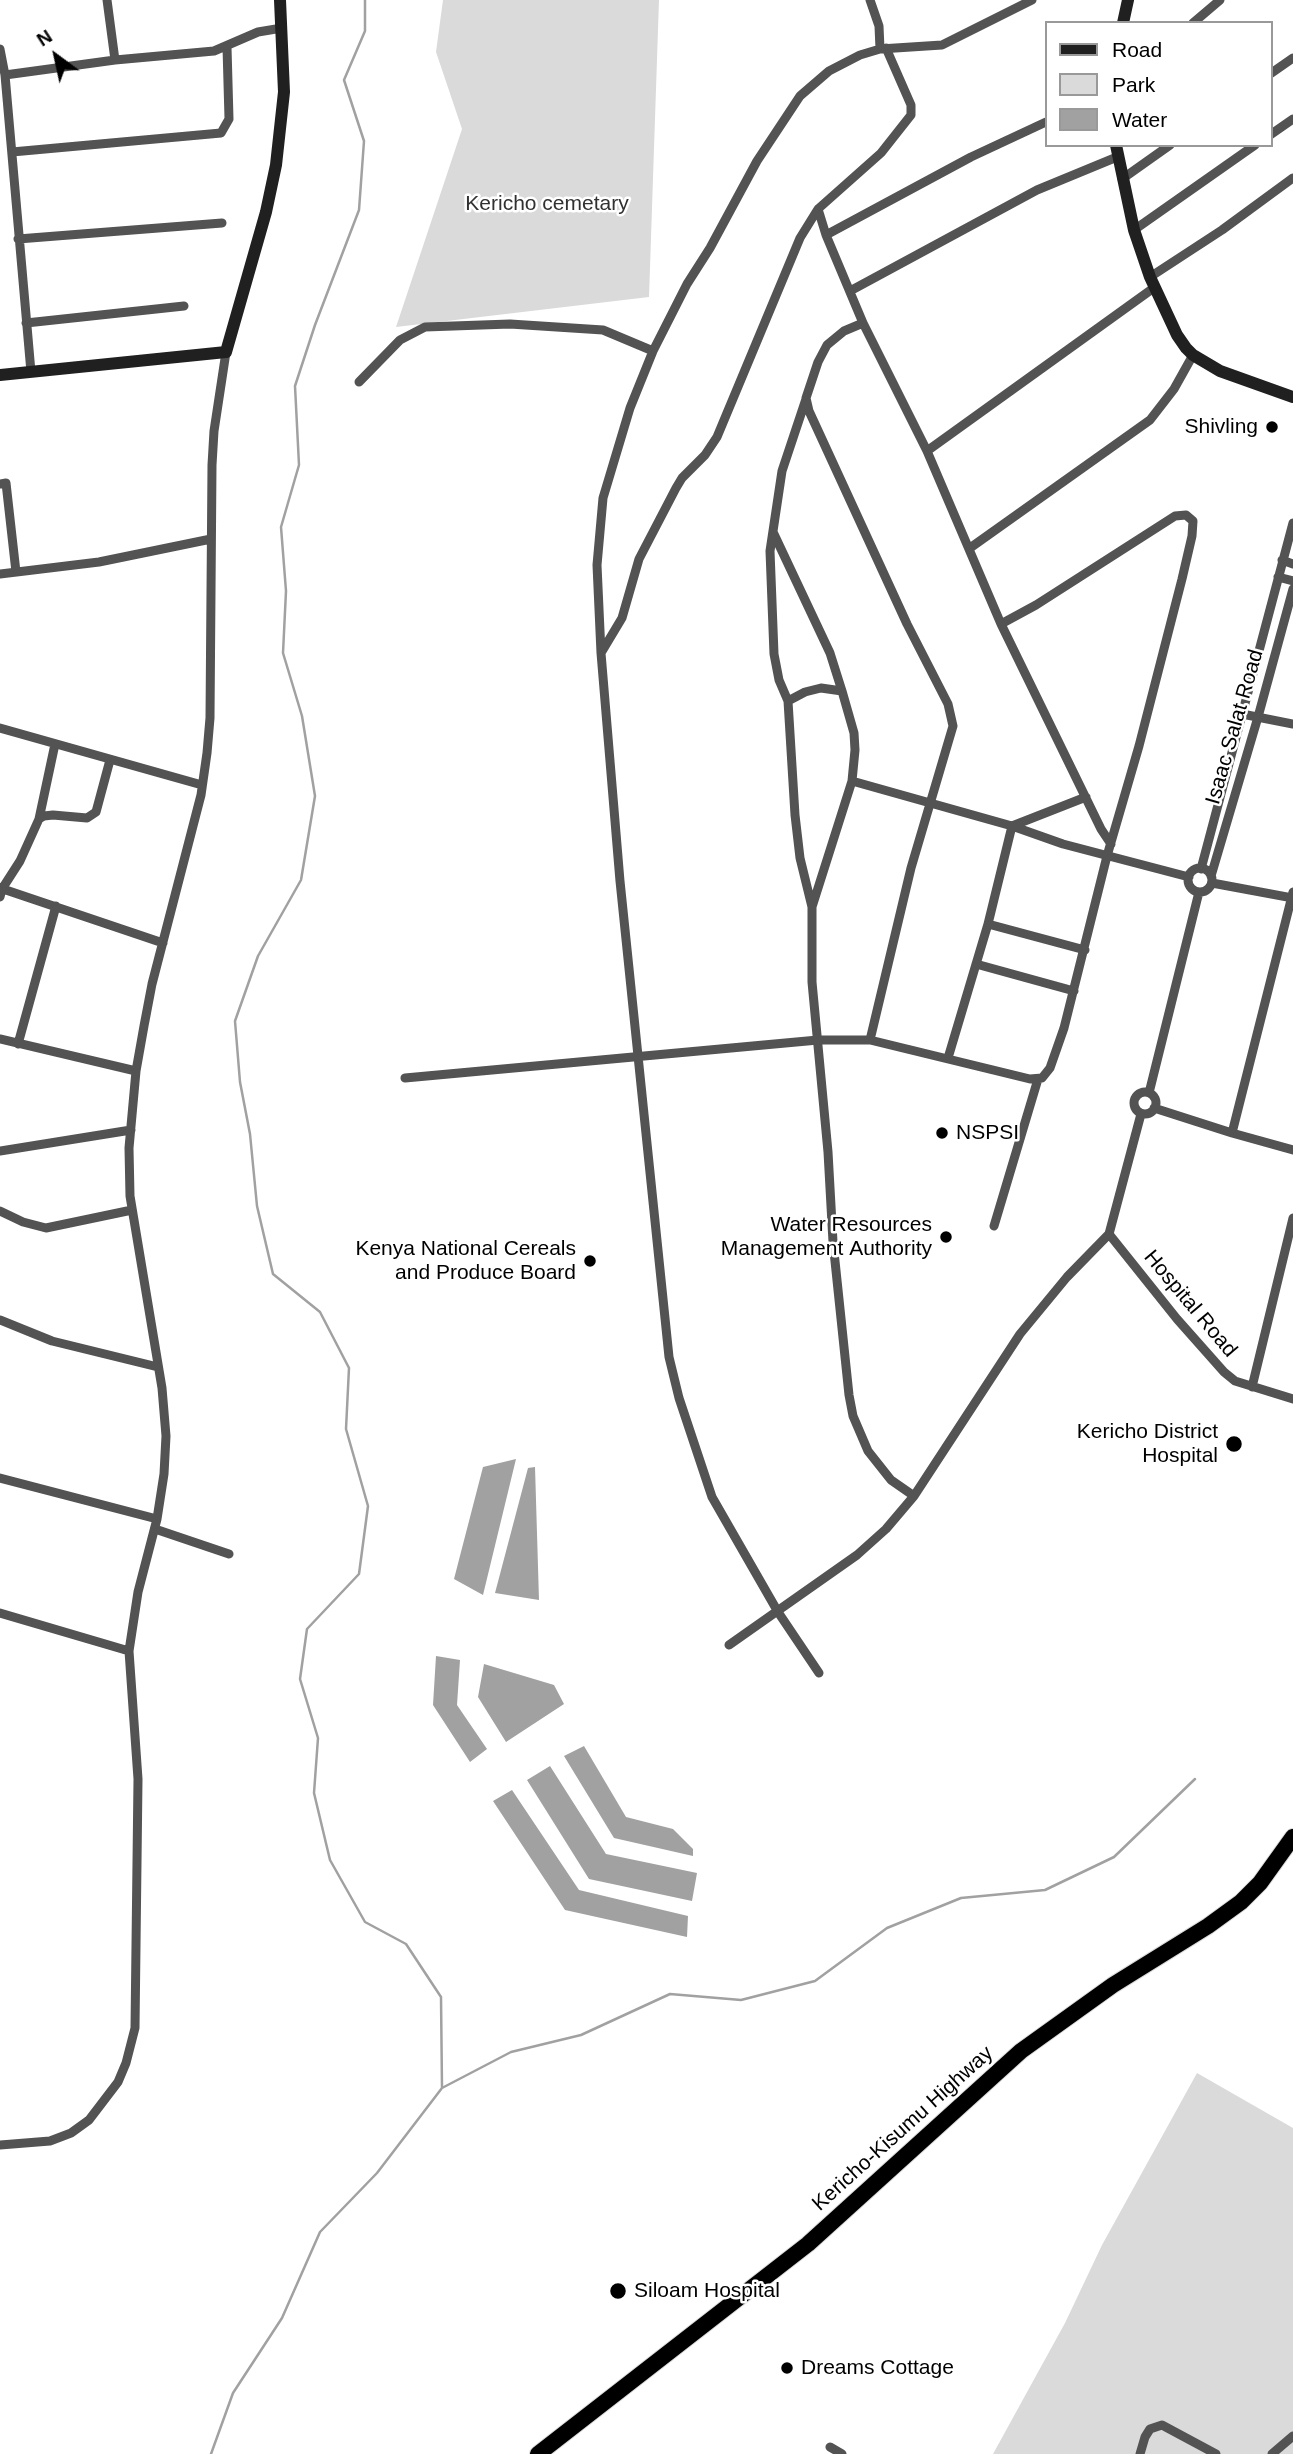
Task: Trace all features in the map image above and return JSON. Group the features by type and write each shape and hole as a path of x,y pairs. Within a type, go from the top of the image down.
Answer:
{"highway":[{"name":"Kericho-Kisumu Highway","path":"538,2454 808,2244 1021,2051 1113,1985 1208,1926 1241,1902 1260,1883 1293,1837"}],"street":[{"path":"107,0 115,60"},
{"path":"0,2145 50,2141 71,2133 89,2120 118,2081 126,2063 135,2028 138,1779 129,1651 138,1592 156,1524 164,1474 166,1436 158,1367 132,1210 129,1148 136,1071 152,984 202,785 210,718 214,431 226,352 266,212 276,165 284,92 280,0"},
{"path":"601,653 622,618 639,559 676,488 717,438 800,238 818,209 881,153 911,114 911,106 883,49 870,0"},
{"path":"818,1673 778,1612 712,1497 676,1388 669,1357 620,881 601,653 597,565 603,499 630,408 653,351 757,161 800,96 829,71 860,55 883,49 942,45 1032,0"},
{"path":"1123,21 1128,0"},
{"path":"1195,21 1220,0"},
{"path":"5,75 115,60 214,51 258,32 282,28"},
{"path":"12,152 221,133 229,119 227,47"},
{"path":"0,49 5,75 31,372"},
{"path":"1272,73 1293,58"},
{"path":"1272,134 1293,119"},
{"path":"826,235 971,157 1044,123"},
{"path":"1122,179 1167,147"},
{"path":"1134,230 1252,147"},
{"path":"850,291 1016,200 1116,151 1134,230 1152,282 1177,335 1193,355 1220,371 1293,397"},
{"path":"927,451 1293,178"},
{"path":"818,209 826,235 863,323 927,451 1001,624 1111,844"},
{"path":"19,239 222,223"},
{"path":"26,323 184,306"},
{"path":"863,323 844,331 827,345 818,362 782,471 770,570 774,654 779,680 789,701 800,858 812,906 811,953 834,1242 853,1416 868,1451 880,1468 891,1480 914,1496"},
{"path":"359,382 400,340 425,327 510,324 603,330 653,351"},
{"path":"0,375 226,352"},
{"path":"970,548 1150,420 1174,388 1193,355"},
{"path":"806,398 814,425 952,716 953,726 911,868 870,1040"},
{"path":"0,484 6,483 16,572"},
{"path":"404,1078 818,1040 870,1040 1038,1079 1047,1074 1074,991 1107,856 1139,746 1182,579 1193,521 1186,515 1175,516 1036,605 1001,624"},
{"path":"1201,869 1293,523"},
{"path":"773,532 833,661 854,733 852,781 812,906"},
{"path":"0,574 99,562 211,539"},
{"path":"1282,560 1293,564"},
{"path":"1278,577 1293,581"},
{"name":"Isaac Salat Road","path":"1211,879 1293,589"},
{"path":"789,701 805,692 821,688 842,691"},
{"path":"1242,715 1293,724"},
{"path":"0,729 202,785"},
{"path":"55,744 39,819 20,860 1,891 57,906 163,943"},
{"path":"39,819 47,815 87,818 96,813 110,760"},
{"path":"852,781 1012,826 1063,844 1189,877"},
{"path":"1012,826 1086,797"},
{"path":"948,1058 988,924 1012,826"},
{"path":"1199,892 1190,885 1189,877 1194,871 1201,869"},
{"path":"1201,869 1211,879 1293,896 1232,1133"},
{"path":"1199,892 1207,890 1211,879"},
{"path":"1149,1093 1199,892"},
{"path":"18,1044 57,906"},
{"path":"988,924 1085,950"},
{"path":"976,964 1074,991"},
{"path":"0,1039 136,1071"},
{"path":"994,1226 1038,1079"},
{"path":"1140,1093 1149,1093 1155,1098 1154,1108 1149,1114 1141,1114 1135,1109 1135,1098 1140,1093"},
{"path":"1154,1108 1293,1150"},
{"path":"729,1645 857,1555 886,1529 914,1496 1020,1334 1067,1277 1109,1234 1141,1114"},
{"path":"0,1150 131,1130"},
{"path":"0,1210 23,1222 46,1228 132,1210"},
{"path":"1252,1388 1293,1218"},
{"name":"Hospital Road","path":"1109,1234 1213,1362 1236,1381 1293,1399"},
{"path":"0,1320 52,1341 158,1367"},
{"path":"0,1478 156,1524 229,1554"},
{"path":"0,1613 129,1651"},
{"path":"1140,2454 1144,2437 1150,2429 1162,2425 1216,2454"},
{"path":"1272,2454 1293,2436"},
{"path":"830,2447 842,2454"}],"green space":[{"name":"Kericho cemetary","path":"443,0 659,0 649,297 396,327 462,129 436,52"},
{"path":"1197,2073 1293,2128 1293,2454 993,2454 1065,2323 1102,2245"}],"water":[{"path":"516,1459 483,1595 454,1579 483,1467"},
{"path":"535,1467 539,1600 495,1593 528,1468"},
{"path":"436,1656 460,1660 457,1705 487,1749 470,1762 433,1705"},
{"path":"484,1664 554,1685 564,1704 506,1742 478,1697"},
{"path":"584,1746 626,1817 673,1829 693,1849 693,1856 614,1838 564,1756"},
{"path":"550,1766 606,1854 697,1873 692,1901 589,1879 527,1780"},
{"path":"512,1790 579,1890 688,1916 687,1937 565,1910 493,1801"}],"waterway":[{"path":"365,0 365,31 344,80 364,141 359,210 295,386 299,465 281,527 286,591 283,653 302,716 315,796 301,880 258,956 235,1021 240,1082 250,1134 257,1206 273,1274 320,1312 349,1368 346,1429 368,1506 359,1574 307,1629 300,1679 318,1738 314,1793 330,1860 365,1922 406,1944 441,1997 442,2088"},
{"path":"211,2454 233,2393 282,2318 320,2232 377,2173 442,2088 511,2052 581,2035 670,1994 741,2000 815,1981 887,1928 961,1898 1045,1890 1114,1857 1195,1779"}],"place":[{"name":"Shivling","path":"1272,427"},
{"name":"NSPSI","path":"942,1133"},
{"name":"Water Resources Management Authority","path":"946,1237"},
{"name":"Kenya National Cereals and Produce Board","path":"590,1261"},
{"name":"Kericho District Hospital","path":"1234,1444"},
{"name":"Siloam Hospital","path":"618,2291"},
{"name":"Dreams Cottage","path":"787,2368"}]}
